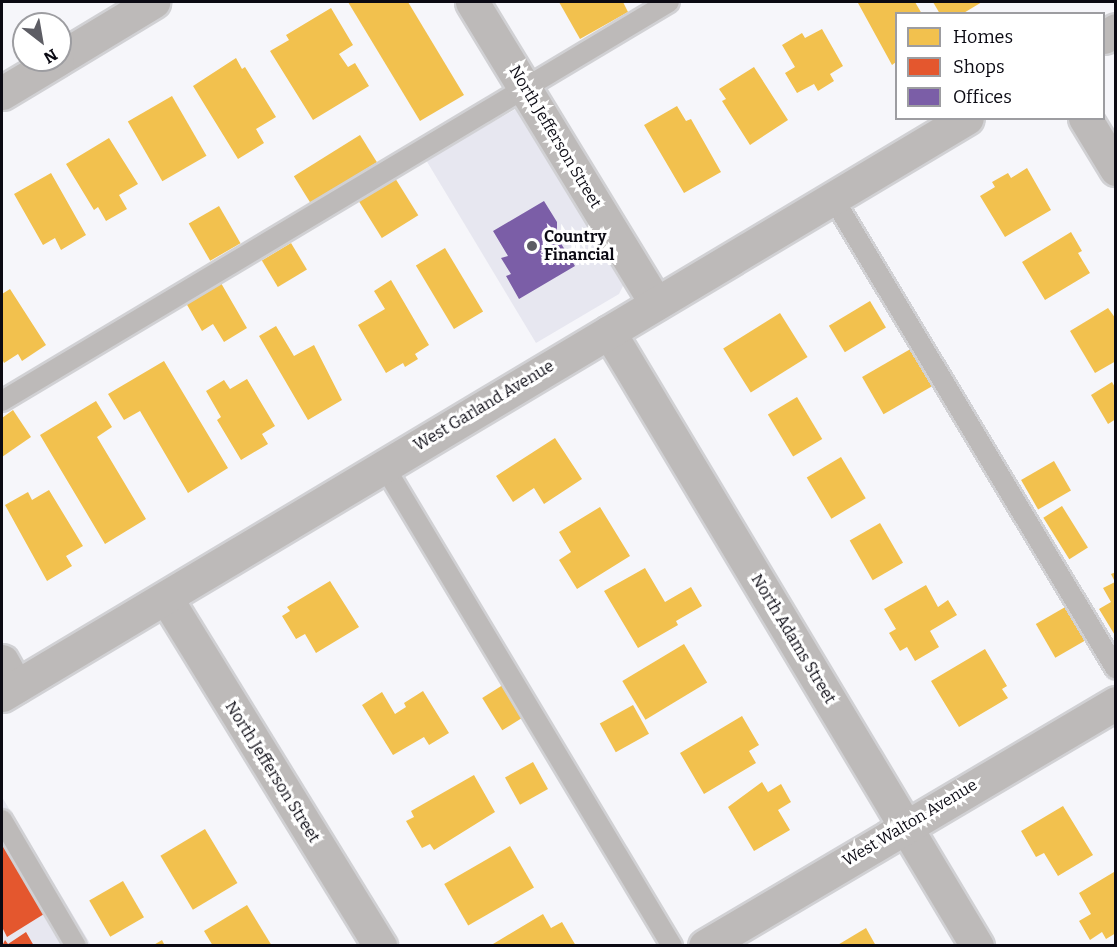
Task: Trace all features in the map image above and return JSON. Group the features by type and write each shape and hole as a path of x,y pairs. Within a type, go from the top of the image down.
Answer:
{"street":[{"path":"72,51 153,2"},
{"name":"North Jefferson Street","path":"472,2 656,303"},
{"path":"2,93 37,72"},
{"name":"West Garland Avenue","path":"6,680 166,598 964,120"},
{"path":"1086,120 1116,169"},
{"name":"North Adams Street","path":"609,332 977,945"},
{"name":"North Jefferson Street","path":"166,598 380,945"},
{"name":"West Walton Avenue","path":"705,945 905,825 1116,703"}],"lane":[{"path":"2,401 669,2"},
{"path":"833,198 1116,669"},
{"path":"384,466 672,945"},
{"path":"2,820 76,945"}],"shaded area":[{"path":"521,106 623,276 624,284 619,294 536,343 426,160"},
{"path":"2,797 91,945 2,945"}],"building: Homes":[{"path":"348,2 408,2 464,95 420,121"},
{"path":"559,2 623,2 628,12 580,39"},
{"path":"915,2 921,12 895,12 895,63 892,65 858,3"},
{"path":"933,2 982,2 965,12 939,12"},
{"path":"331,8 353,45 339,54 348,67 355,63 369,86 313,120 270,51 289,40 286,35"},
{"path":"822,29 843,66 830,74 834,81 818,91 814,84 797,93 785,73 795,67 782,45 802,33 805,38"},
{"path":"236,58 242,69 245,67 276,117 256,129 264,143 238,159 193,86"},
{"path":"754,67 788,120 750,145 722,101 726,99 719,89"},
{"path":"172,96 207,156 162,181 128,121"},
{"path":"677,106 686,121 691,119 721,172 684,193 644,125"},
{"path":"360,135 377,162 311,203 294,176"},
{"path":"109,138 138,184 119,195 127,209 106,221 98,207 94,210 66,164"},
{"path":"1027,168 1051,210 1005,237 980,196 995,187 992,182 1008,173 1011,178"},
{"path":"51,173 86,235 61,250 55,238 43,245 14,194"},
{"path":"395,178 418,215 382,238 359,201"},
{"path":"219,206 240,243 210,261 189,224"},
{"path":"1071,232 1082,251 1078,253 1090,273 1045,300 1022,262"},
{"path":"291,243 307,270 278,287 262,261"},
{"path":"445,248 483,311 454,329 416,266"},
{"path":"391,280 429,345 415,354 418,359 405,367 403,363 386,373 358,325 385,309 374,291"},
{"path":"221,283 247,328 224,342 213,324 202,331 186,303"},
{"path":"10,289 46,345 22,361 18,354 4,363 2,359 2,294"},
{"path":"870,301 886,328 845,352 829,326"},
{"path":"1108,308 1116,319 1116,361 1095,373 1070,331"},
{"path":"780,313 808,357 751,393 723,349"},
{"path":"276,326 294,356 314,345 342,400 308,420 259,336"},
{"path":"914,347 936,384 884,414 862,377"},
{"path":"164,361 228,468 188,493 140,411 124,420 108,394"},
{"path":"247,379 275,426 262,434 268,444 241,460 217,420 221,417 206,391 224,380 230,389"},
{"path":"1112,382 1116,389 1116,419 1108,424 1091,395"},
{"path":"797,397 822,439 793,457 768,415"},
{"path":"96,401 112,427 97,437 146,519 105,544 40,435"},
{"path":"13,410 31,437 2,457 2,418"},
{"path":"555,438 582,479 544,504 534,488 513,502 496,476"},
{"path":"841,457 866,498 831,519 807,478"},
{"path":"1054,461 1071,490 1038,509 1021,480"},
{"path":"49,490 83,546 66,556 72,566 47,581 5,505 28,492 32,500"},
{"path":"1062,506 1088,548 1069,559 1043,518"},
{"path":"600,507 630,556 577,589 559,560 571,552 559,532"},
{"path":"880,523 903,563 873,580 850,540"},
{"path":"645,568 665,602 691,587 702,606 676,621 678,625 638,648 604,591"},
{"path":"1116,572 1116,637 1099,609 1111,602 1103,588 1115,582 1111,574"},
{"path":"330,581 359,627 316,653 305,634 296,639 282,616 290,611 287,607"},
{"path":"926,585 938,607 948,600 957,615 930,631 939,647 915,661 907,647 900,651 889,633 896,629 884,609"},
{"path":"1067,606 1086,640 1055,658 1036,624"},
{"path":"684,644 707,683 645,720 622,681"},
{"path":"985,649 1007,686 1002,689 1008,698 959,727 931,681"},
{"path":"511,680 531,712 502,730 482,698"},
{"path":"423,691 449,733 429,745 424,737 393,755 362,705 382,692 395,714 406,707 404,703"},
{"path":"633,705 649,734 616,752 600,723"},
{"path":"742,716 759,745 749,751 756,763 704,794 680,753"},
{"path":"533,762 548,789 520,805 505,778"},
{"path":"474,775 495,812 434,850 430,844 422,848 406,821 414,817 411,811"},
{"path":"762,782 768,792 781,784 791,802 778,810 790,830 754,851 728,807"},
{"path":"1063,806 1093,855 1058,876 1044,853 1036,857 1021,831"},
{"path":"205,829 237,883 193,910 160,856"},
{"path":"510,846 534,888 468,926 444,884"},
{"path":"1114,872 1116,933 1106,939 1102,932 1090,940 1079,921 1091,914 1079,893"},
{"path":"123,881 144,917 110,937 89,900"},
{"path":"247,905 272,946 213,946 204,931"},
{"path":"543,914 551,928 562,922 576,946 494,946 493,944"},
{"path":"866,928 876,946 836,946"},
{"path":"162,940 165,946 152,946"}],"building: Shops":[{"path":"2,844 44,914 7,937 2,927"},
{"path":"26,932 34,946 2,946 5,940 8,944"}],"building: Offices":[{"name":"Country Financial","path":"544,201 557,222 557,237 575,266 519,299 506,276 511,274 501,258 508,256 493,231"}],"place":[{"name":"Country Financial","path":"532,246"}]}
